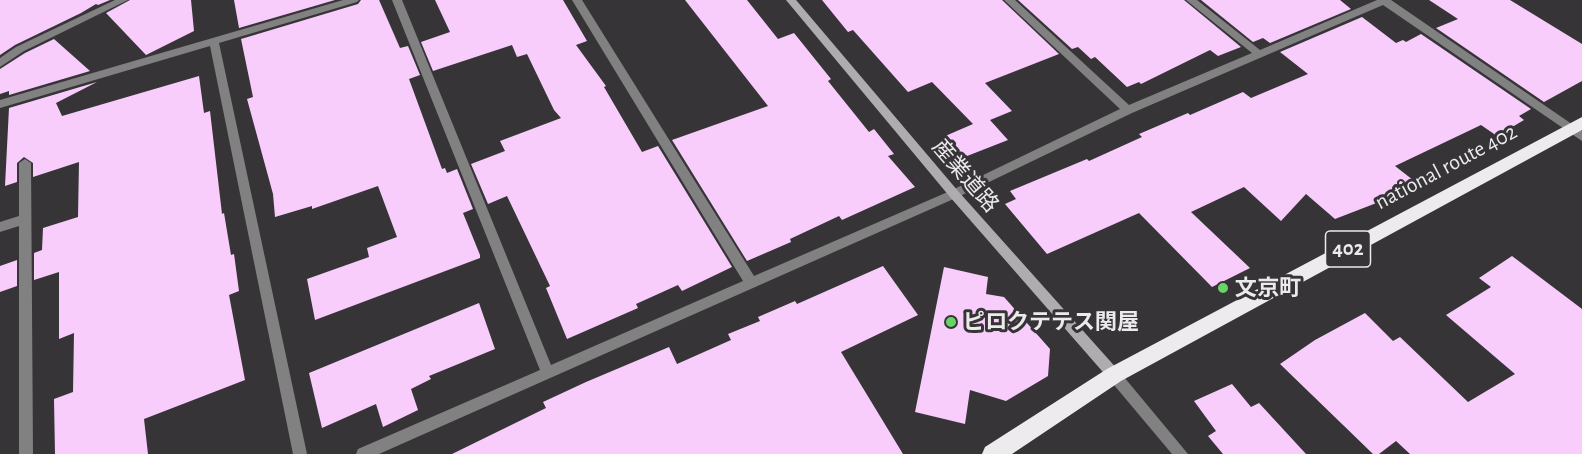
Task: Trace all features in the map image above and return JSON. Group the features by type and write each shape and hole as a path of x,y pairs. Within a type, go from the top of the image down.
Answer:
{"highway":[{"name":"national route 402","path":"993,454 1114,375 1578,130"}],"street":[{"path":"0,63 30,45 123,0"},
{"path":"0,104 354,0"},
{"path":"397,0 548,373"},
{"path":"577,0 751,284"},
{"name":"産業道路","path":"791,0 954,194 1114,375"},
{"path":"1010,0 1128,110"},
{"path":"1191,0 1259,54"},
{"path":"363,454 954,194 1128,110 1384,0 1578,130"},
{"path":"214,42 300,454"},
{"path":"25,163 26,454"},
{"path":"0,227 26,219"},
{"path":"1114,375 1181,454"}],"building":[{"path":"0,0 110,0 96,4 0,55"},
{"path":"130,0 191,0 194,31 146,55 106,13"},
{"path":"234,0 335,0 239,28"},
{"path":"361,0 379,0 400,48 408,46 420,75 409,79 442,169 445,168 447,173 457,169 473,209 463,213 480,258 315,320 307,279 369,257 367,248 397,237 378,186 312,209 312,206 275,217 273,194 247,99 253,97 241,39 358,4"},
{"path":"435,0 563,0 587,41 576,45 606,86 604,87 642,152 658,146 732,267 682,291 678,285 636,304 638,308 567,339 546,288 550,286 507,196 488,204 471,164 505,151 500,141 561,118 554,110 527,54 517,57 512,45 433,71 421,42 450,32"},
{"path":"685,0 747,0 778,39 794,33 831,79 828,81 869,132 874,129 894,154 888,156 915,187 842,220 839,216 790,239 791,242 747,261 672,140 768,106"},
{"path":"822,0 1002,0 1059,54 985,83 1012,111 990,120 1008,140 962,158 943,137 973,124 932,82 908,92 853,30 848,32"},
{"path":"1018,0 1184,0 1241,47 1218,56 1210,50 1141,84 1139,82 1127,87 1095,57 1091,59 1078,47 1072,49"},
{"path":"1201,0 1340,0 1351,9 1270,43 1263,38 1253,42"},
{"path":"1429,0 1510,0 1582,44 1582,81 1544,102 1436,28 1458,19"},
{"path":"1362,17 1396,43 1403,40 1406,42 1421,34 1531,109 1519,116 1524,120 1497,136 1481,125 1395,166 1413,180 1376,199 1379,202 1335,219 1306,194 1281,221 1244,187 1191,212 1250,268 1212,287 1139,213 1047,254 1005,204 1016,199 1010,191 1087,159 1089,161 1142,137 1139,134 1243,92 1251,98 1308,74 1280,52"},
{"path":"54,39 90,71 9,95 9,91 0,94 0,69 25,53"},
{"path":"199,76 204,113 210,111 222,214 224,213 231,255 234,254 239,291 229,295 245,380 144,419 148,454 55,454 54,399 73,392 74,333 59,339 59,272 34,280 34,253 42,250 43,228 78,217 79,162 33,177 33,163 24,157 17,163 17,182 5,186 9,108 97,82 56,103 62,116"},
{"path":"1512,256 1582,309 1582,454 1410,454 1396,441 1379,454 1373,454 1280,364 1315,340 1365,313 1393,341 1400,337 1468,402 1515,374 1446,315 1491,287 1479,278"},
{"path":"17,260 17,286 0,292 0,266"},
{"path":"883,266 918,315 841,352 903,454 452,454 546,408 543,402 586,382 669,347 677,364 731,340 728,334 760,321 758,317 795,301 797,304"},
{"path":"944,267 988,277 986,294 1004,297 1050,349 1048,376 1006,401 970,390 965,424 915,412"},
{"path":"479,303 495,349 429,376 431,379 411,389 418,410 383,427 376,404 322,428 309,373"},
{"path":"1232,384 1251,407 1259,403 1306,454 1223,454 1208,436 1216,431 1194,401"}],"place":[{"name":"文京町","path":"1223,288"},
{"name":"ピロクテテス関屋","path":"951,322"}]}
